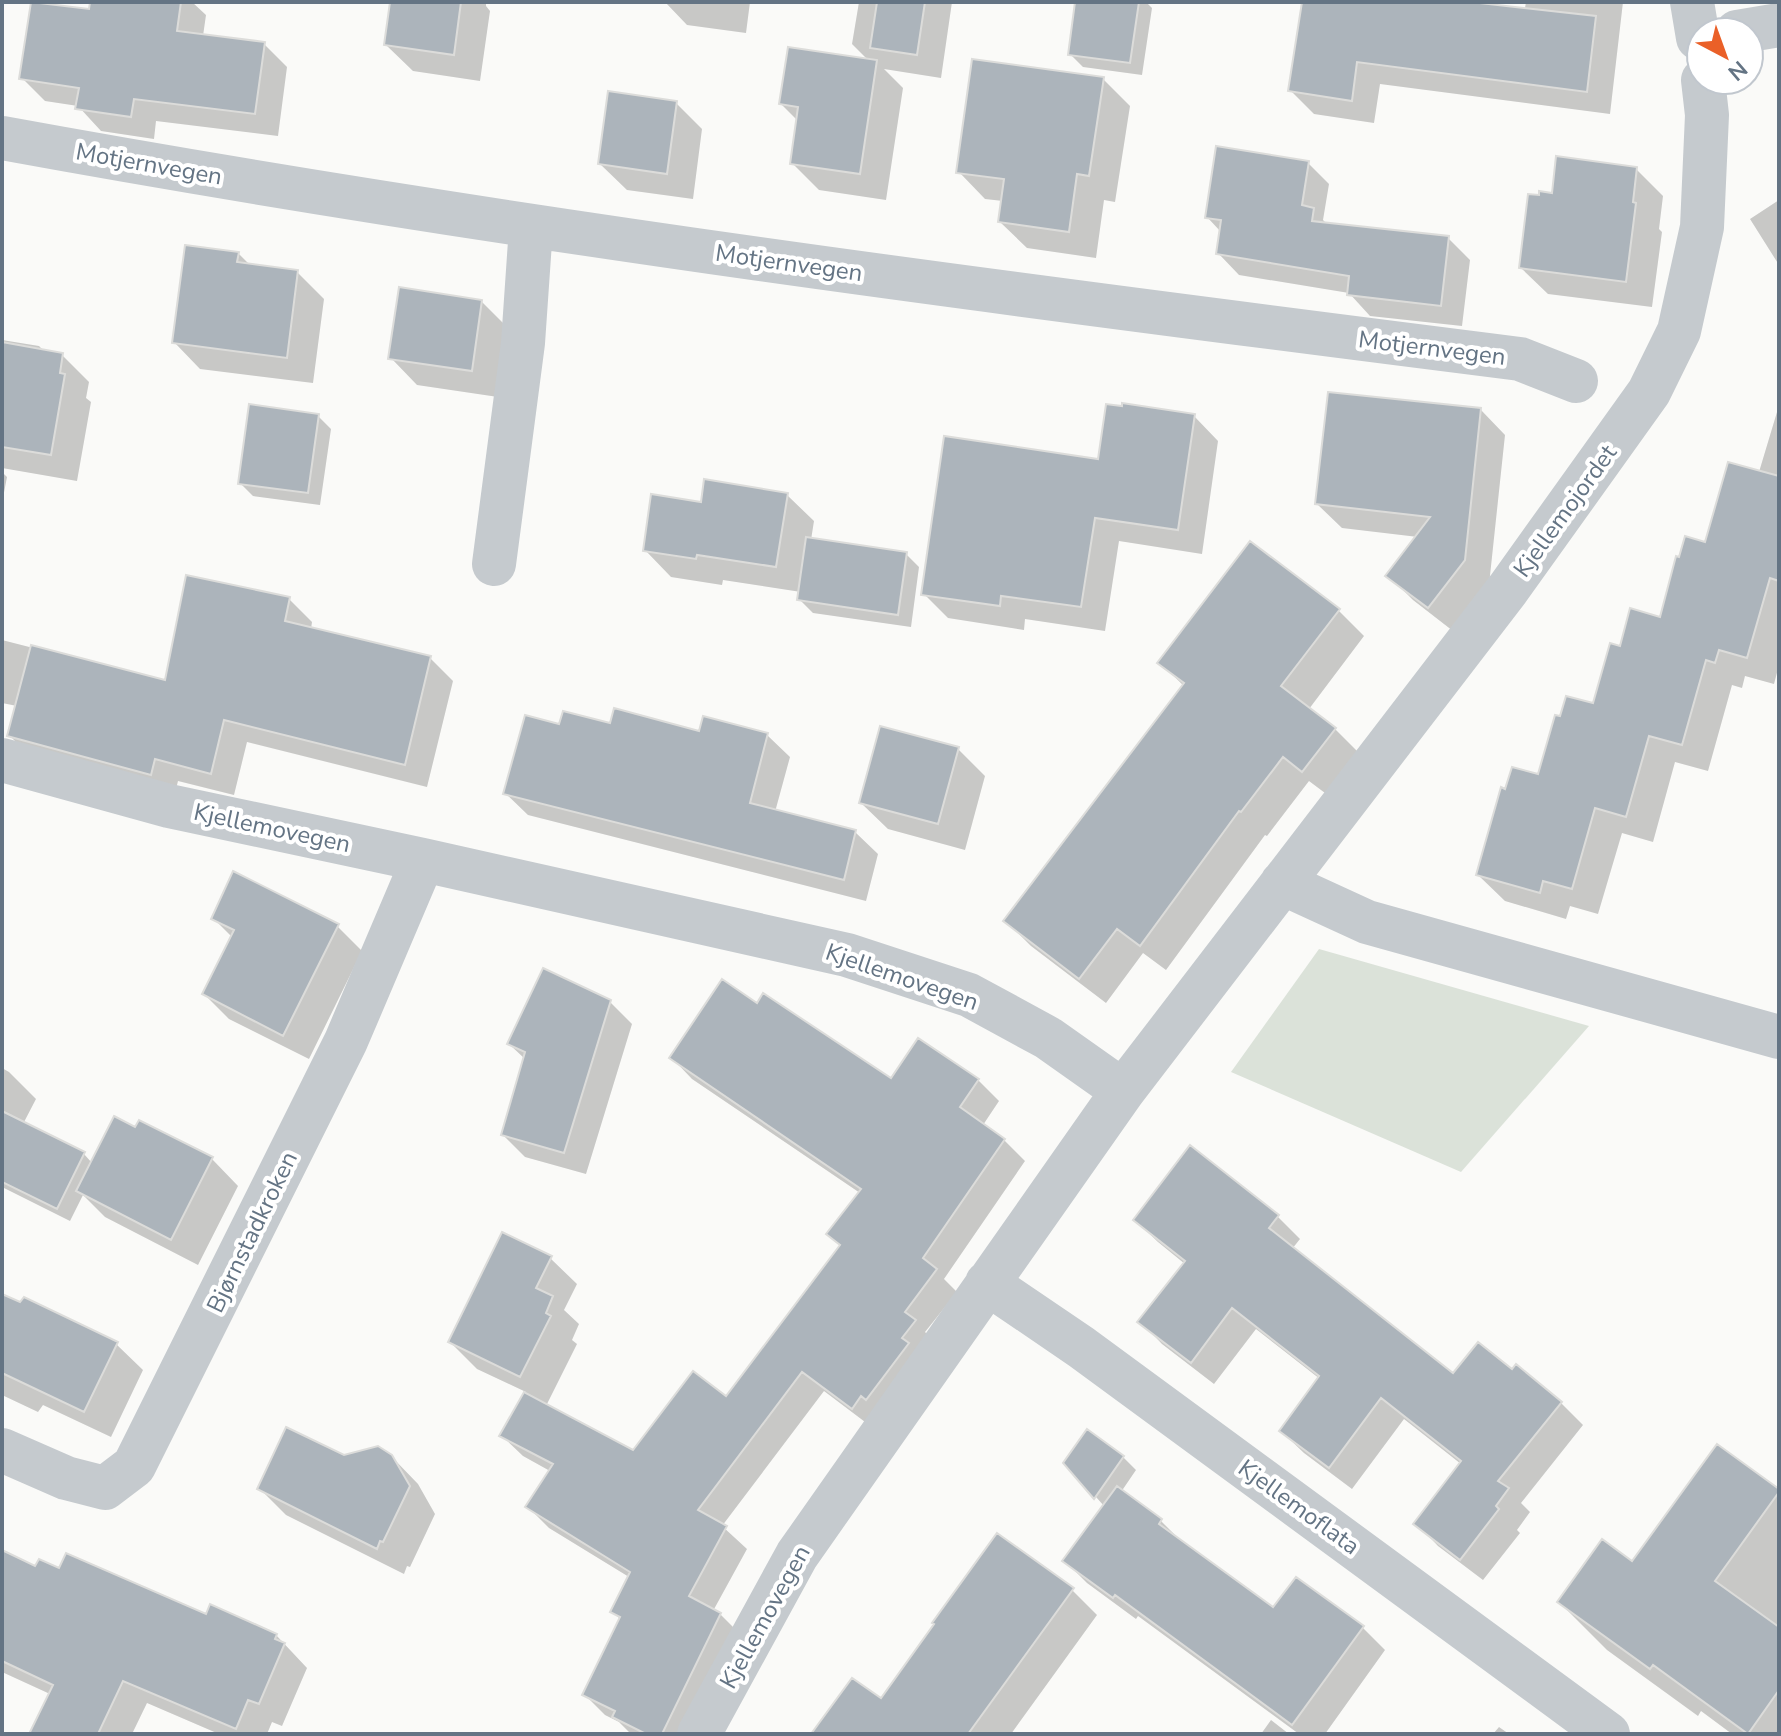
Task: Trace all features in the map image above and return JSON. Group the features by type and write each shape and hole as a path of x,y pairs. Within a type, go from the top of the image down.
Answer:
{"street":[{"name":"Kjellemojordet","path":"1123,1091 1508,589 1649,392 1679,331 1702,227 1706,96"},
{"name":"Motjernvegen","path":"2,138 531,227 1099,306 1520,359 1576,381"},
{"path":"494,564 523,343 531,227"},
{"name":"Kjellemovegen","path":"2,760 169,806 861,959 969,995 1048,1038 1123,1091 797,1555 699,1734"},
{"name":"Bjørnstadkroken","path":"2,1450 66,1478 105,1488 134,1466 346,1041 423,860"},
{"path":"1282,883 1367,922 1779,1037"},
{"name":"Kjellemoflata","path":"987,1283 1081,1347 1608,1734"}],"shaded area":[{"path":"1319,949 1589,1026 1461,1172 1231,1072"}],"building":[{"path":"31,2 89,9 90,2 181,2 177,31 265,42 255,114 134,99 131,117 75,109 79,88 19,79"},
{"path":"390,2 461,2 454,55 384,45"},
{"path":"877,2 925,2 917,55 870,48"},
{"path":"1075,2 1139,2 1130,63 1068,55"},
{"path":"1302,2 1471,2 1596,16 1587,92 1357,62 1352,101 1288,91"},
{"path":"788,47 877,60 860,174 790,164 798,107 779,104"},
{"path":"972,59 1104,77 1089,176 1077,174 1069,232 998,222 1004,179 956,173"},
{"path":"608,91 677,101 667,174 598,164"},
{"path":"1216,146 1309,161 1302,205 1314,208 1312,221 1449,236 1441,306 1347,295 1349,276 1216,254 1221,220 1205,218"},
{"path":"1556,156 1637,167 1633,202 1636,203 1626,282 1519,268 1528,194 1539,195 1539,191 1552,193"},
{"path":"185,245 239,252 237,262 298,270 287,358 172,343"},
{"path":"399,287 482,300 472,371 388,359"},
{"path":"2,342 63,353 60,373 65,374 51,455 2,447"},
{"path":"1328,392 1481,408 1465,560 1428,608 1385,576 1430,517 1315,504"},
{"path":"1122,403 1195,414 1178,530 1095,518 1081,607 1001,596 1000,606 921,595 944,436 1098,459 1106,404 1122,406"},
{"path":"249,404 319,414 308,493 238,484"},
{"path":"1728,462 1779,476 1779,581 1770,578 1747,658 1719,650 1715,663 1706,660 1682,745 1649,736 1626,817 1595,808 1572,889 1543,881 1540,893 1476,875 1501,787 1505,789 1512,767 1538,774 1555,715 1560,716 1566,696 1593,703 1610,643 1620,646 1630,608 1660,617 1676,556 1679,557 1685,536 1705,542"},
{"path":"704,479 788,493 776,567 697,555 696,559 643,551 651,494 701,502"},
{"path":"806,537 907,552 898,615 797,600"},
{"path":"1250,541 1340,609 1281,686 1336,728 1302,772 1283,757 1239,811 1140,946 1117,929 1079,979 1003,921 1184,683 1157,663"},
{"path":"186,575 290,597 285,621 431,656 405,765 224,720 211,774 155,759 151,775 7,736 31,645 165,680"},
{"path":"614,708 699,731 703,716 768,733 750,803 856,830 844,880 503,794 525,715 559,724 563,711 610,723"},
{"path":"880,726 959,747 938,824 859,803"},
{"path":"233,871 339,924 283,1036 202,994 234,930 211,919"},
{"path":"543,968 611,1000 564,1153 501,1135 525,1052 507,1044"},
{"path":"722,979 757,1003 763,993 891,1078 918,1038 979,1079 960,1107 1005,1139 923,1258 937,1269 905,1312 916,1320 902,1338 909,1343 866,1400 861,1396 852,1409 802,1372 698,1510 727,1526 689,1596 721,1613 662,1734 646,1734 612,1717 615,1711 582,1695 620,1617 610,1612 630,1572 525,1507 553,1464 499,1436 524,1392 633,1450 693,1371 726,1396 840,1245 826,1234 861,1189 669,1058"},
{"path":"2,1111 85,1152 57,1209 2,1182"},
{"path":"114,1116 135,1127 139,1120 213,1157 171,1240 76,1191"},
{"path":"1190,1145 1279,1215 1269,1228 1453,1373 1478,1342 1512,1369 1516,1364 1562,1402 1498,1481 1509,1488 1496,1506 1499,1509 1460,1560 1413,1524 1461,1461 1381,1398 1329,1468 1279,1431 1319,1376 1232,1308 1191,1363 1137,1322 1185,1261 1133,1220"},
{"path":"502,1232 552,1256 536,1288 553,1296 546,1313 551,1316 520,1377 448,1342"},
{"path":"2,1294 20,1302 24,1297 118,1342 84,1412 2,1373"},
{"path":"286,1427 344,1455 378,1446 392,1455 410,1486 377,1549 257,1489"},
{"path":"1087,1429 1124,1456 1094,1499 1063,1463"},
{"path":"1717,1444 1779,1489 1715,1581 1779,1627 1779,1690 1748,1734 1653,1665 1650,1669 1557,1602 1602,1539 1632,1561"},
{"path":"1117,1486 1162,1519 1159,1524 1273,1607 1296,1577 1364,1626 1292,1725 1115,1595 1113,1598 1062,1561"},
{"path":"997,1533 1074,1588 968,1734 811,1734 852,1678 881,1698"},
{"path":"2,1550 35,1566 39,1559 59,1568 66,1553 206,1614 210,1604 277,1634 275,1639 285,1643 259,1704 248,1700 236,1729 123,1681 98,1734 29,1734 53,1685 2,1661"}]}
